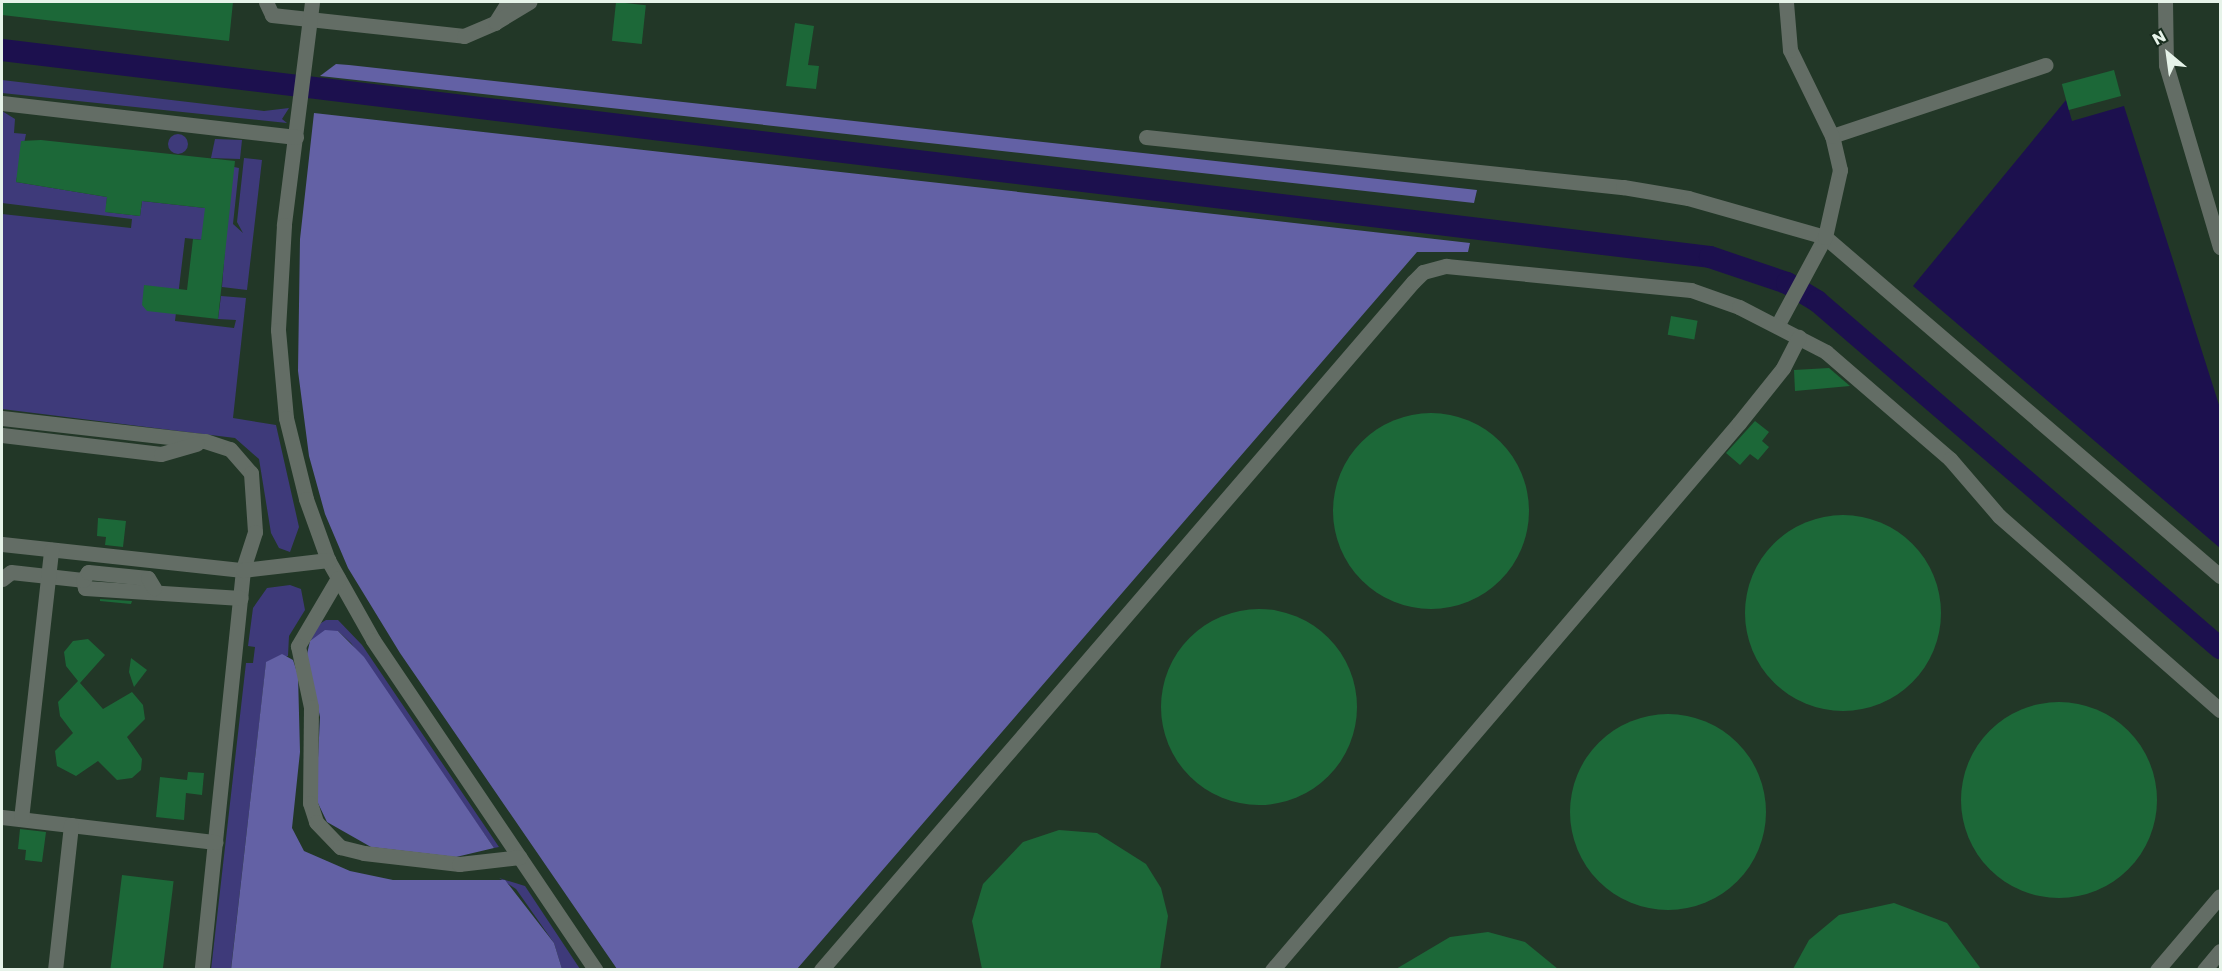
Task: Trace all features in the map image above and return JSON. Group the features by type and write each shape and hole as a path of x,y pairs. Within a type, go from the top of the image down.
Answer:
{"lane":[{"path":"266,2 272,15 464,36 495,23 529,2"},
{"path":"312,2 279,283 279,380 306,499 328,560 403,686 596,969"},
{"path":"495,23 508,2"},
{"path":"1782,320 1825,237 1839,190 1832,136 1790,50 1786,2"},
{"path":"2166,2 2169,76 2220,248"},
{"path":"1832,136 2046,65"},
{"path":"2,103 296,137"},
{"path":"1146,137 1623,187 1688,198 1825,237 2220,576"},
{"path":"822,969 1423,272 1473,265 1668,286 1711,296 1782,320 1799,337 1852,371 1950,459 1999,516 2220,710"},
{"path":"1272,969 1739,423 1783,368 1799,337"},
{"path":"2,418 205,441 230,449 251,473 255,532 243,570 202,969"},
{"path":"2,435 161,454 205,441"},
{"path":"2,544 243,570 328,560"},
{"path":"21,819 51,550"},
{"path":"4,571 82,580 85,588 147,595 154,588 241,597"},
{"path":"338,578 298,646 311,707 310,803 316,822 340,847 364,853 459,864 520,857"},
{"path":"2,817 216,842"},
{"path":"55,969 71,825"},
{"path":"2157,969 2220,896"},
{"path":"2204,969 2220,951"}],"shaded area":[{"path":"336,64 1477,190 1474,203 320,76"},
{"path":"2,80 264,111 289,108 282,119 287,123 2,93"},
{"path":"2066,100 2072,121 2124,106 2220,408 2220,548 1913,286"},
{"path":"2,111 15,119 14,133 26,134 16,182 107,197 106,212 140,216 142,201 205,208 234,167 239,168 233,224 243,233 237,222 244,158 262,160 247,290 222,287 226,235 212,241 185,238 175,321 234,328 236,320 218,319 221,296 246,298 233,418 276,425 299,527 290,552 279,548 271,533 259,459 235,438 2,409 2,214 131,228 132,219 2,203"},
{"path":"314,113 1470,243 1468,252 1417,252 797,969 617,969 400,653 348,568 325,514 309,456 298,371 300,239"},
{"path":"178,134 185,137 188,144 185,151 178,154 171,151 168,144 171,137"},
{"path":"215,139 242,140 240,159 211,158"},
{"path":"290,585 301,589 305,610 289,636 288,656 266,663 231,969 211,970 246,663 253,663 255,647 248,646 253,608 267,588"},
{"path":"326,620 338,620 362,645 499,847 494,848 351,643 338,631 310,641 316,626"},
{"path":"325,630 338,631 364,657 494,848 456,857 371,847 327,822 316,799 320,717 307,654 310,641"},
{"path":"282,654 293,660 298,675 300,752 292,828 304,851 350,871 393,880 505,880 554,943 562,969 231,970 266,662"},
{"path":"499,878 525,886 580,969 562,969 554,943 516,889"}],"building":[{"path":"2,2 233,2 229,41 2,15"},
{"path":"616,2 646,5 642,44 612,41"},
{"path":"795,23 814,26 808,65 819,66 816,89 786,86"},
{"path":"2114,70 2121,96 2069,110 2062,84"},
{"path":"41,140 235,161 218,319 147,311 142,305 144,285 187,290 193,239 201,240 205,208 142,201 140,216 105,212 107,197 16,182 21,141"},
{"path":"1671,316 1698,321 1694,339 1668,335"},
{"path":"1829,368 1850,386 1795,391 1794,370"},
{"path":"1421,413 1441,413 1477,424 1486,429 1507,449 1522,473 1529,501 1529,521 1522,549 1513,566 1493,587 1469,602 1441,609 1421,609 1393,602 1376,593 1349,566 1337,539 1333,521 1333,501 1340,473 1349,456 1376,429 1403,417"},
{"path":"1755,421 1769,432 1762,441 1769,447 1758,460 1750,454 1740,465 1726,453"},
{"path":"1833,515 1853,515 1881,522 1905,537 1919,551 1934,575 1941,603 1941,623 1934,651 1919,675 1905,689 1881,704 1853,711 1833,711 1805,704 1781,689 1767,675 1752,651 1745,623 1745,603 1752,575 1767,551 1781,537 1805,522"},
{"path":"98,518 126,521 123,547 105,545 106,537 97,536"},
{"path":"100,599 132,601 131,604 100,601"},
{"path":"1249,609 1269,609 1297,616 1321,631 1335,645 1350,669 1357,697 1357,717 1350,745 1335,769 1321,783 1297,798 1269,805 1249,805 1221,798 1197,783 1183,769 1168,745 1161,717 1161,697 1168,669 1183,645 1197,631 1221,616"},
{"path":"88,639 105,655 80,683 103,709 132,692 143,705 145,719 127,737 142,759 141,770 132,778 117,780 98,761 76,776 57,766 55,751 73,733 60,716 58,702 78,681 66,666 64,652 73,641"},
{"path":"131,658 147,670 134,687 129,672"},
{"path":"2049,702 2069,702 2097,709 2121,724 2135,738 2150,762 2157,790 2157,810 2150,838 2135,862 2121,876 2097,891 2069,898 2049,898 2021,891 1997,876 1983,862 1968,838 1961,810 1961,790 1968,762 1983,738 1997,724 2021,709"},
{"path":"1658,714 1678,714 1706,721 1730,736 1744,750 1759,774 1766,802 1766,822 1759,850 1744,874 1730,888 1706,903 1678,910 1658,910 1630,903 1606,888 1592,874 1577,850 1570,822 1570,802 1577,774 1592,750 1606,736 1630,721"},
{"path":"188,772 204,773 202,795 186,793 184,820 156,817 160,777 187,780"},
{"path":"20,829 46,832 42,862 25,860 26,850 18,849"},
{"path":"1059,830 1097,833 1146,864 1161,888 1168,916 1160,969 982,969 972,921 983,884 1023,842"},
{"path":"122,875 174,881 163,970 110,969"},
{"path":"1894,903 1947,923 1981,969 1793,969 1809,940 1839,915"},
{"path":"1488,932 1525,942 1558,969 1396,969 1450,937"}],"waterway":[{"path":"2,50 1710,257 1787,283 1817,301 2220,648"}]}
